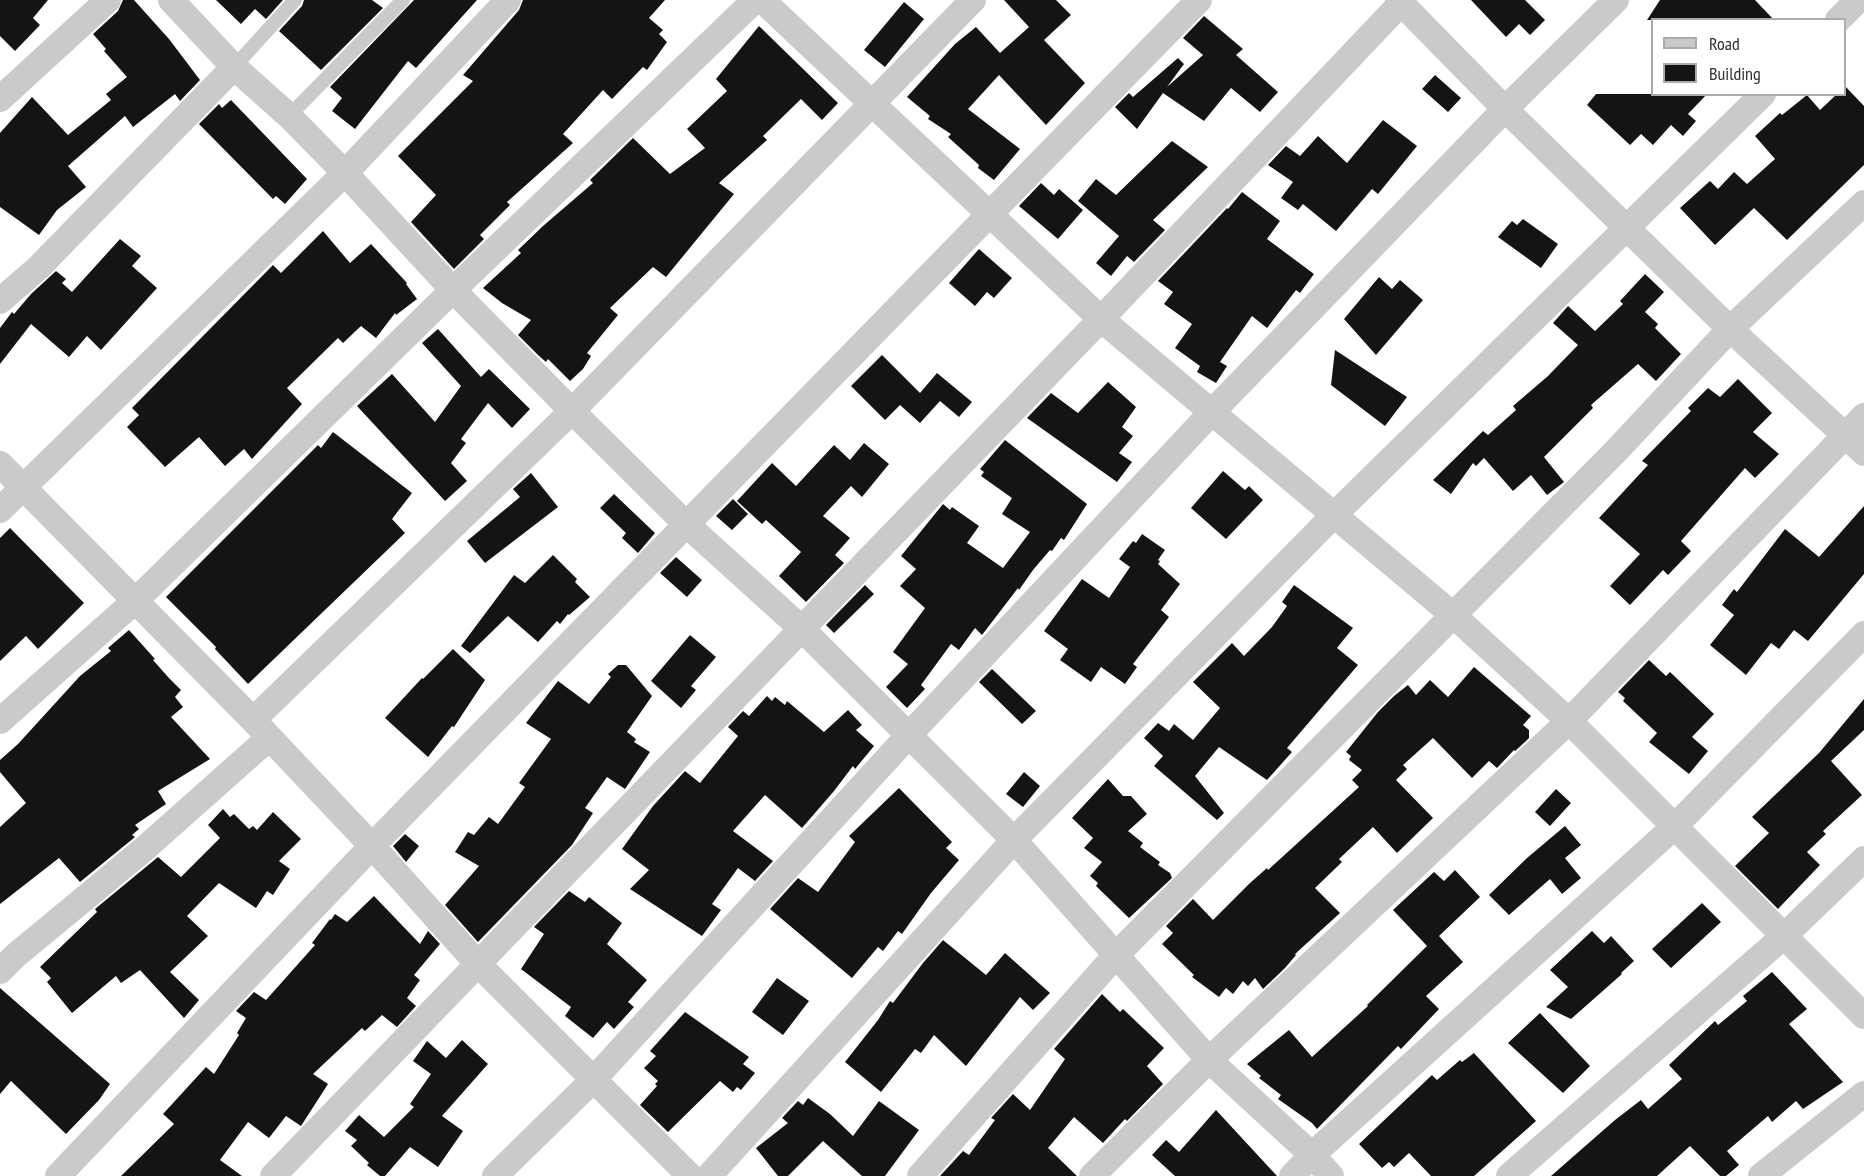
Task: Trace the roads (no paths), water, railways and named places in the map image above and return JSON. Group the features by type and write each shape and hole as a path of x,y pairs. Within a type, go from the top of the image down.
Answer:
{"street":[{"path":"0,99 108,0"},
{"path":"171,0 234,67 288,116 345,173 453,290 572,411 686,524 801,628 1014,840 1209,1060 1312,1155 1331,1176"},
{"path":"0,510 345,173 508,0"},
{"path":"0,721 135,601 453,290 755,0"},
{"path":"762,0 1101,320 1453,615 1569,721 1864,1016"},
{"path":"0,971 143,850 973,0"},
{"path":"58,1176 372,846 1199,0"},
{"path":"495,1176 593,1080 908,736 1212,412 1505,109 1616,0"},
{"path":"1840,18 1858,0"},
{"path":"273,1176 1101,320 1401,1 1505,109 1627,229 1730,329 1864,453"},
{"path":"0,300 38,268 234,67"},
{"path":"709,1176 1014,840 1335,514 1761,96"},
{"path":"920,1176 1116,955 1616,451 1730,329 1864,203"},
{"path":"1092,1176 1209,1060 1569,721 1864,416"},
{"path":"0,464 261,729 372,846 477,963 690,1176"},
{"path":"1292,1176 1312,1155 1675,826 1864,634"},
{"path":"1509,1176 1784,936 1864,859"},
{"path":"1761,1176 1864,1094"}],"lane":[{"path":"234,67 295,0"},
{"path":"288,116 403,0"}]}
